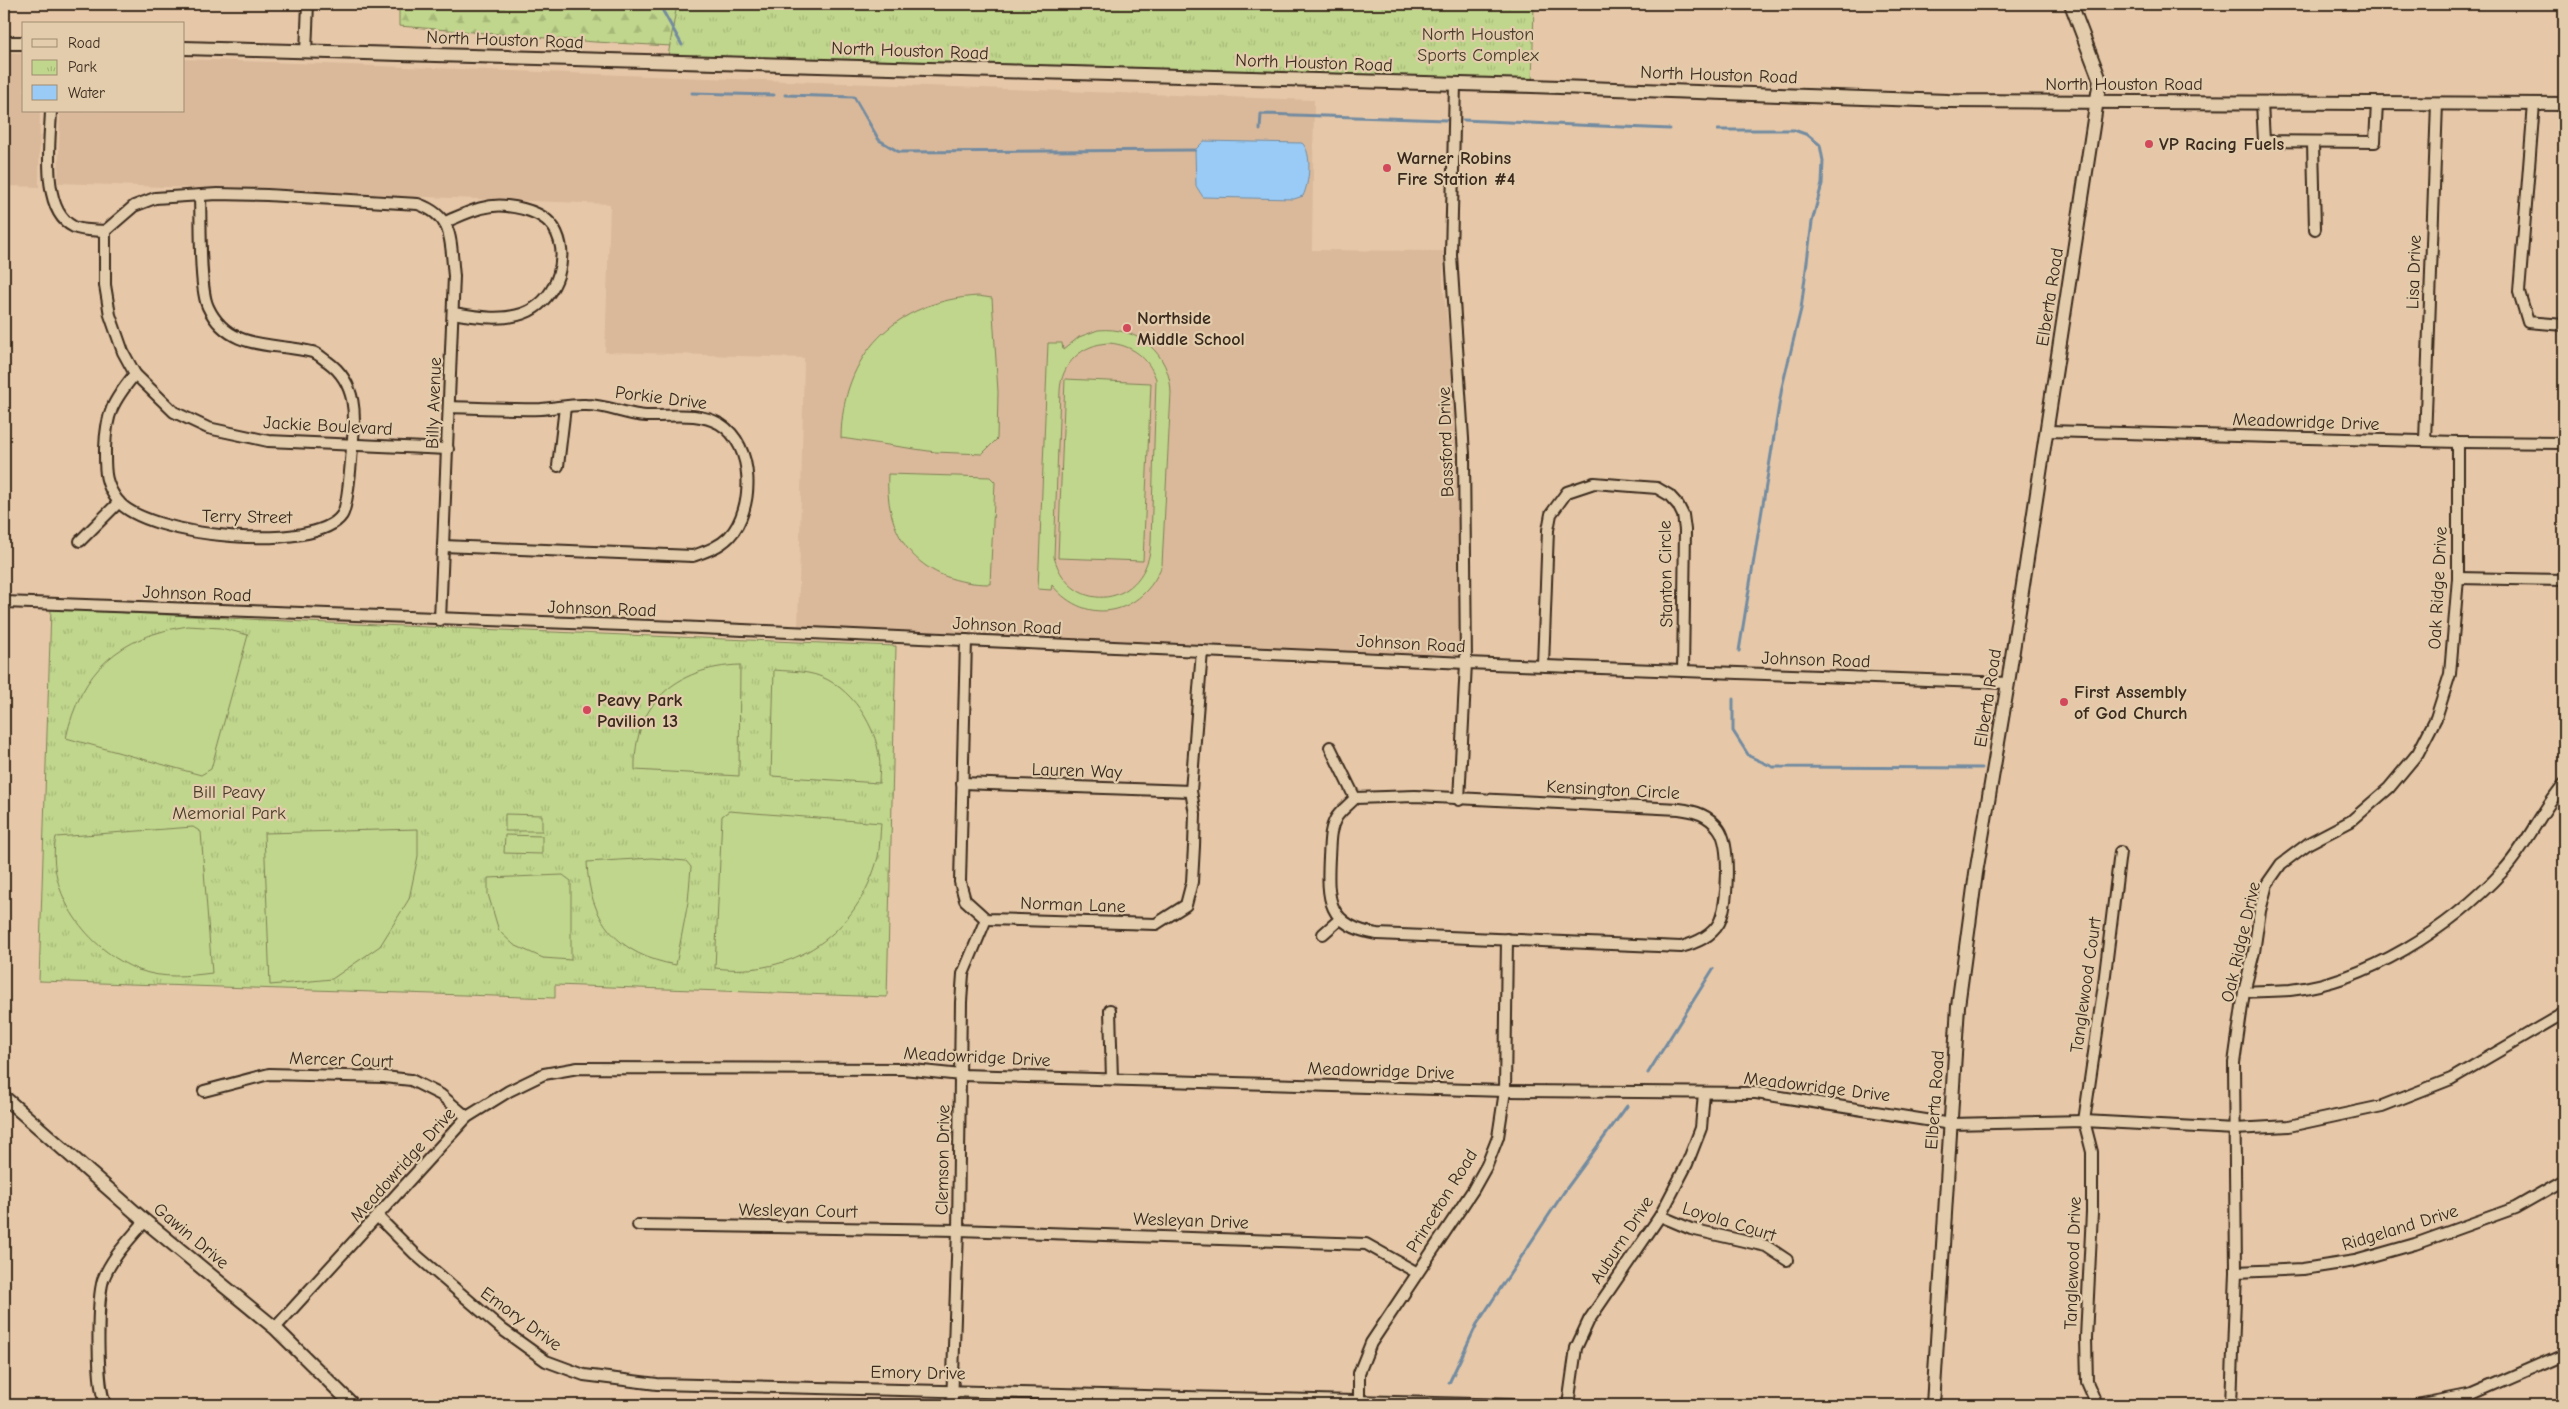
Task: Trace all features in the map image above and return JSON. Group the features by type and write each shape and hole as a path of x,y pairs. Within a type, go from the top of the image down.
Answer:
{"street":[{"path":"306,52 308,4"},
{"name":"Elberta Road","path":"1933,1405 1958,1006 1976,873 2008,684 2098,102 2100,80 2071,4"},
{"path":"4,43 22,43"},
{"name":"North Houston Road","path":"185,48 1455,84 1948,101 2564,104"},
{"name":"Bassford Drive","path":"1455,84 1452,255 1464,454 1466,662 1459,800"},
{"path":"2262,102 2264,141 2313,143 2375,142 2377,103"},
{"name":"Lisa Drive","path":"2425,441 2436,103"},
{"path":"2534,104 2519,292 2528,322 2564,325"},
{"path":"51,112 49,163 52,198 60,217 74,228 105,231 134,206 155,198 200,197 217,194 267,194 418,204 431,208 445,222 470,211 490,206 506,205 532,210 554,228 559,242 561,258 556,283 529,311 496,317 453,313"},
{"path":"2313,143 2316,229"},
{"name":"Terry Street","path":"134,374 117,396 106,422 104,476 119,502 144,519 189,531 234,536 297,536 334,525 344,513 356,420 351,388 335,367 314,352 251,344 224,329 208,307 203,283 200,197"},
{"name":"Billy Avenue","path":"440,620 454,276 445,222"},
{"name":"Jackie Boulevard","path":"105,231 105,285 110,315 123,352 134,374 174,412 208,428 268,441 353,443 448,449"},
{"name":"Porkie Drive","path":"444,546 582,550 693,556 713,550 730,536 743,513 747,486 746,461 736,439 721,424 686,414 647,416 587,404 565,407 506,409 450,407"},
{"path":"558,466 565,407"},
{"name":"Meadowridge Drive","path":"2047,431 2564,443"},
{"name":"Oak Ridge Drive","path":"2231,1405 2236,1272 2234,1063 2244,992 2268,884 2281,864 2309,843 2351,821 2388,788 2418,753 2436,718 2450,674 2458,578 2458,442"},
{"name":"Stanton Circle","path":"1543,666 1551,514 1567,492 1594,483 1657,488 1669,495 1683,515 1685,530 1683,671"},
{"path":"80,541 119,502"},
{"path":"2458,578 2564,580"},
{"name":"Johnson Road","path":"4,602 2008,684"},
{"path":"966,640 960,882 965,900 986,919"},
{"name":"Norman Lane","path":"986,919 1156,924 1186,905 1192,882 1195,814 1191,790 1202,651"},
{"path":"1323,934 1340,919 1334,910 1328,888 1331,833 1336,819 1355,798 1330,747"},
{"name":"Lauren Way","path":"962,784 1191,790"},
{"path":"2244,992 2291,990 2340,978 2388,959 2447,921 2503,871 2564,784"},
{"name":"Kensington Circle","path":"1340,919 1360,931 1377,934 1681,946 1696,943 1715,928 1725,906 1726,851 1720,830 1697,812 1679,809 1459,800 1415,796 1355,798"},
{"name":"Tanglewood Court","path":"2084,1121 2103,991 2120,852"},
{"name":"Clemson Drive","path":"952,1405 958,1230 963,974 986,919"},
{"name":"Princeton Road","path":"1359,1403 1359,1373 1372,1343 1416,1272 1473,1190 1487,1165 1498,1137 1505,1091 1507,939"},
{"path":"1110,1010 1112,1080"},
{"name":"Meadowridge Drive","path":"275,1328 468,1117 508,1091 544,1074 578,1068 903,1069 961,1075 1112,1080 1505,1091 1756,1093 1951,1124 2084,1121 2235,1129 2289,1126 2382,1106 2451,1079 2564,1013"},
{"name":"Mercer Court","path":"204,1091 269,1074 393,1078 411,1080 442,1095 468,1117"},
{"name":"Auburn Drive","path":"1568,1405 1576,1348 1590,1320 1660,1216 1687,1164 1701,1128 1704,1093"},
{"name":"Gawin Drive","path":"4,1097 145,1221 275,1328 354,1405"},
{"name":"Tanglewood Drive","path":"2084,1121 2092,1152 2092,1212 2086,1338 2087,1382 2097,1405"},
{"name":"Ridgeland Drive","path":"2236,1272 2304,1269 2364,1258 2415,1244 2514,1208 2564,1180"},
{"name":"Emory Drive","path":"377,1216 415,1254 503,1330 546,1361 584,1375 657,1384 952,1390 1359,1403 1515,1405"},
{"name":"Loyola Court","path":"1660,1216 1691,1229 1766,1246 1787,1260"},
{"path":"106,1405 103,1400 98,1318 103,1280 120,1250 145,1221"},
{"name":"Wesleyan Court","path":"638,1225 958,1230"},
{"name":"Wesleyan Drive","path":"958,1230 1366,1244 1416,1272"},
{"path":"2416,1405 2472,1394 2564,1354"}],"shaded area":[{"path":"4,52 22,53 22,112 40,112 39,187 4,186"},
{"name":"Northside Middle School","path":"185,59 1314,100 1312,250 1444,251 1443,282 1457,411 1459,655 798,629 804,358 605,352 610,204 58,183 60,112 185,112"}],"green space":[{"path":"399,4 1249,4 710,48 595,42 399,26"},
{"name":"North Houston Sports Complex","path":"677,4 1534,4 1532,86 667,62"},
{"path":"978,296 992,298 998,392 997,439 982,454 935,452 841,438 844,408 851,382 863,358 878,338 898,321 921,309 948,300"},
{"path":"1098,330 1113,330 1138,338 1158,354 1165,366 1171,393 1162,565 1153,582 1142,595 1128,605 1113,610 1097,611 1081,607 1066,599 1052,585 1051,590 1038,589 1048,343 1062,343 1063,350 1079,337","holes":["1099,344 1117,344 1132,349 1144,358 1156,379 1151,542 1147,564 1137,580 1123,591 1108,597 1091,596 1076,590 1063,577 1054,557 1061,381 1069,364 1082,352"]},
{"path":"1065,379 1151,383 1143,561 1058,558"},
{"path":"888,474 990,477 995,482 990,584 966,582 945,576 927,567 912,554 901,538 893,519 888,498"},
{"name":"Bill Peavy Memorial Park","path":"51,609 306,622 896,646 887,997 555,985 555,998 39,981"},
{"path":"188,626 221,628 248,635 211,769 201,775 66,738 82,693 93,675 107,660 123,648 142,638"},
{"path":"740,665 739,776 635,770 636,747 642,726 650,708 663,694 678,682 696,673 717,667"},
{"path":"774,670 804,672 822,677 846,693 865,716 871,729 880,762 879,783 771,776"},
{"path":"729,811 881,823 878,857 868,884 855,908 838,928 818,945 796,957 771,966 744,969 715,968 722,816"},
{"path":"505,814 542,815 542,831 505,831"},
{"path":"193,827 201,832 212,973 166,976 139,970 120,961 103,949 87,934 74,917 57,879 54,858 56,837"},
{"path":"418,829 418,856 409,899 380,946 332,979 270,985 264,833"},
{"path":"505,835 542,836 542,854 504,853"},
{"path":"652,858 686,861 691,867 688,902 676,965 638,953 623,944 610,932 594,902 589,883 587,862"},
{"path":"563,875 571,881 571,960 543,958 514,945 499,931 488,894 488,878"}],"water":[{"path":"1204,141 1302,143 1308,154 1309,161 1307,184 1303,196 1294,199 1203,197 1196,186 1195,150"}],"waterway":[{"path":"659,4 682,45"},
{"path":"692,93 774,95"},
{"path":"785,95 854,97 879,140 899,152 1195,150"},
{"path":"1260,130 1261,114 1446,120"},
{"path":"1463,120 1670,129"},
{"path":"1718,130 1794,130 1808,135 1820,145 1823,161 1822,184 1812,222 1801,309 1782,387 1739,651"},
{"path":"1733,699 1733,731 1749,756 1773,767 1982,768"},
{"path":"1648,1073 1713,969"},
{"path":"1449,1383 1477,1324 1564,1192 1627,1106"}],"place":[{"name":"VP Racing Fuels","path":"2149,144"},
{"name":"Warner Robins Fire Station #4","path":"1387,168"},
{"name":"Northside Middle School","path":"1127,328"},
{"name":"First Assembly of God Church","path":"2064,702"},
{"name":"Peavy Park Pavilion 13","path":"587,710"}]}
